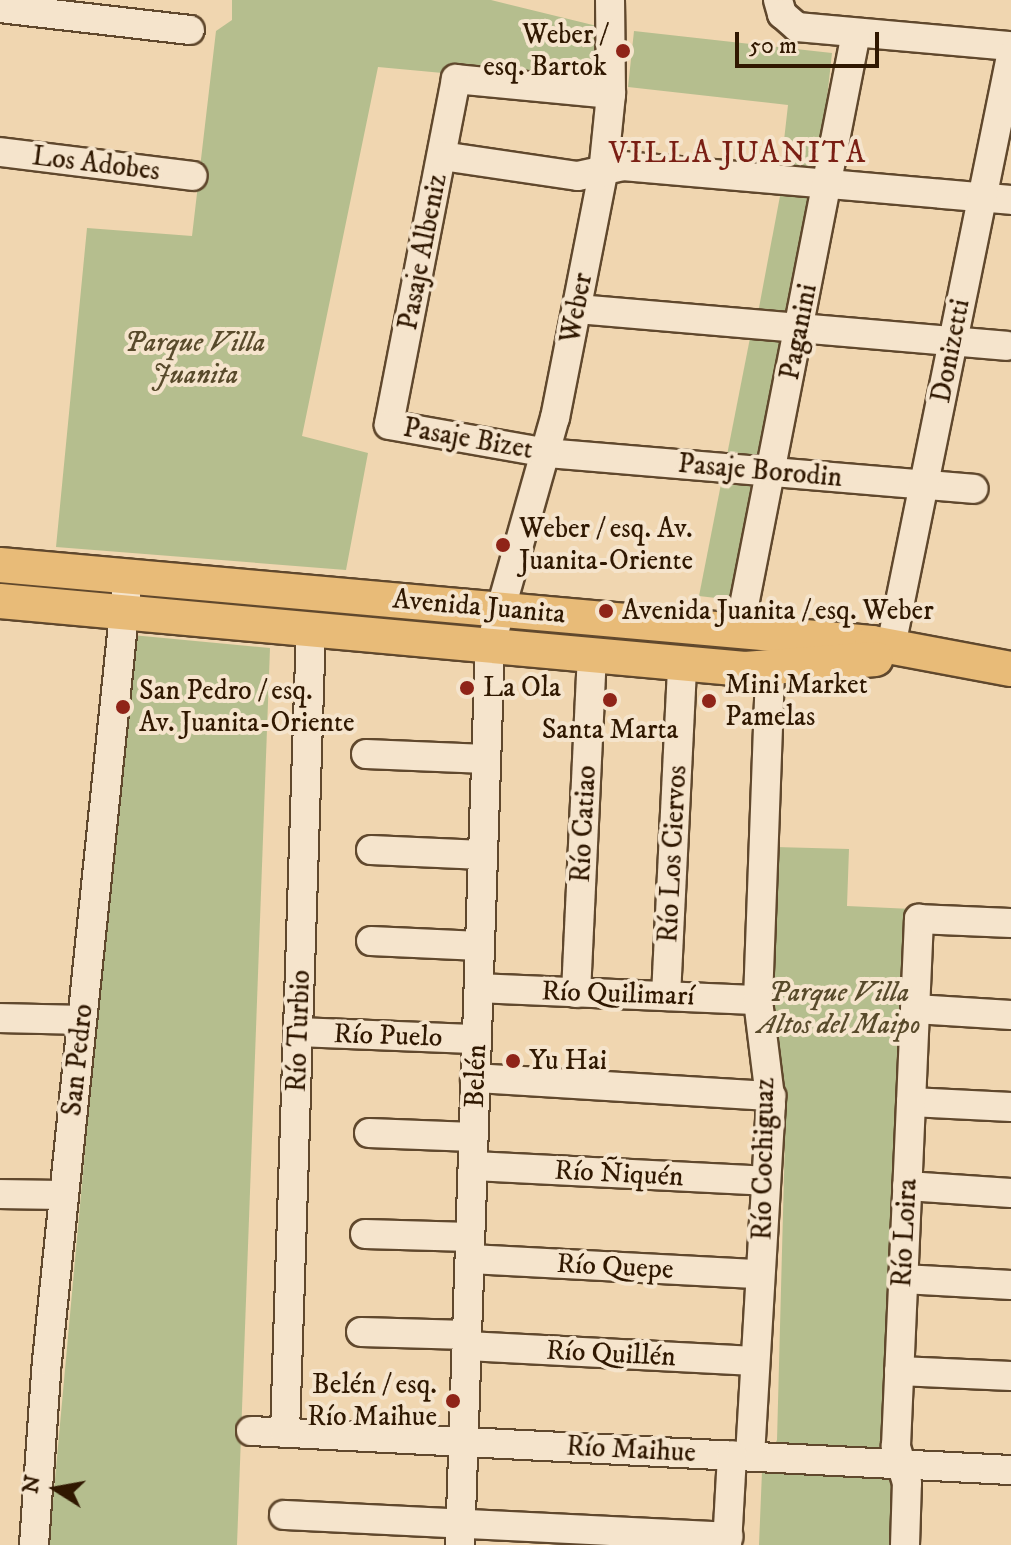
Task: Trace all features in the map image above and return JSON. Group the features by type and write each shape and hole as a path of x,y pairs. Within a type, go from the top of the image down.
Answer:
{"main road":[{"name":"Avenida Juanita","path":"0,565 891,646 1011,669"},
{"name":"Avenida Juanita","path":"0,601 770,670 878,659 956,660"}],"street":[{"name":"Weber","path":"501,609 547,453 603,173 611,94 610,0"},
{"path":"0,8 101,10 190,30"},
{"path":"782,10 797,27 1011,46"},
{"name":"Paganini","path":"739,631 856,33"},
{"name":"Donizetti","path":"891,646 1011,56"},
{"name":"Pasaje Albeniz","path":"389,425 456,79 611,94"},
{"name":"Los Adobes","path":"0,152 193,176"},
{"path":"442,156 578,176 603,173 623,166 1011,200"},
{"path":"577,309 1006,346"},
{"name":"Pasaje Bizet","path":"389,425 547,453"},
{"name":"Pasaje Borodin","path":"547,453 973,489"},
{"name":"San Pedro","path":"34,1545 64,1195 128,576"},
{"name":"Belén","path":"460,1534 490,647 501,609"},
{"name":"Río Turbio","path":"285,1433 311,629"},
{"name":"Río Catiao","path":"576,993 592,656"},
{"name":"Río Los Ciervos","path":"666,996 682,663"},
{"name":"Río Cochiguaz","path":"728,1541 755,1361 771,1096 758,1000 770,670"},
{"path":"366,754 486,759"},
{"path":"371,850 483,855"},
{"name":"Río Loira","path":"905,1545 907,1483 896,1446 919,919 1011,923"},
{"path":"371,941 480,946"},
{"name":"Río Quilimarí","path":"479,988 758,1000"},
{"path":"915,1009 1011,1015"},
{"path":"0,1018 82,1020"},
{"name":"Río Puelo","path":"299,1032 477,1039"},
{"path":"475,1078 771,1096"},
{"path":"911,1102 1011,1107"},
{"path":"369,1133 473,1137"},
{"name":"Río Ñiquén","path":"473,1166 766,1181"},
{"path":"907,1186 1011,1193"},
{"path":"0,1194 64,1195"},
{"name":"Río Quepe","path":"365,1234 470,1248 760,1274"},
{"path":"903,1279 1011,1285"},
{"name":"Río Quillén","path":"361,1332 755,1361"},
{"path":"899,1371 1011,1376"},
{"name":"Río Maihue","path":"251,1431 1011,1470"},
{"path":"284,1515 460,1534 728,1541"}],"green space":[{"name":"Parque Villa Juanita","path":"232,0 491,0 597,26 595,87 378,67 302,436 368,453 346,570 56,547 87,228 192,236 216,31 232,20"},
{"path":"634,31 832,53 819,171 781,167 788,105 628,87"},
{"path":"780,196 813,198 791,317 758,313"},
{"path":"750,338 782,341 761,459 727,455"},
{"path":"722,479 754,482 733,600 699,596"},
{"path":"132,635 270,648 237,1545 49,1545"},
{"name":"Parque Villa Altos del Maipo","path":"775,847 849,849 847,906 912,909 891,1545 759,1545 762,1471 777,1440 786,1100 770,1026"}],"place":[{"name":"Weber / esq. Bartok","path":"623,51"},
{"name":"Weber / esq. Av. Juanita-Oriente","path":"503,545"},
{"name":"Avenida Juanita / esq. Weber","path":"606,611"},
{"name":"La Ola","path":"467,688"},
{"name":"Santa Marta","path":"610,700"},
{"name":"Mini Market Pamelas","path":"709,701"},
{"name":"San Pedro / esq. Av. Juanita-Oriente","path":"123,707"},
{"name":"Yu Hai","path":"513,1061"},
{"name":"Belén / esq. Río Maihue","path":"453,1401"}],"district":[{"name":"VILLA JUANITA","path":"738,154"}]}
